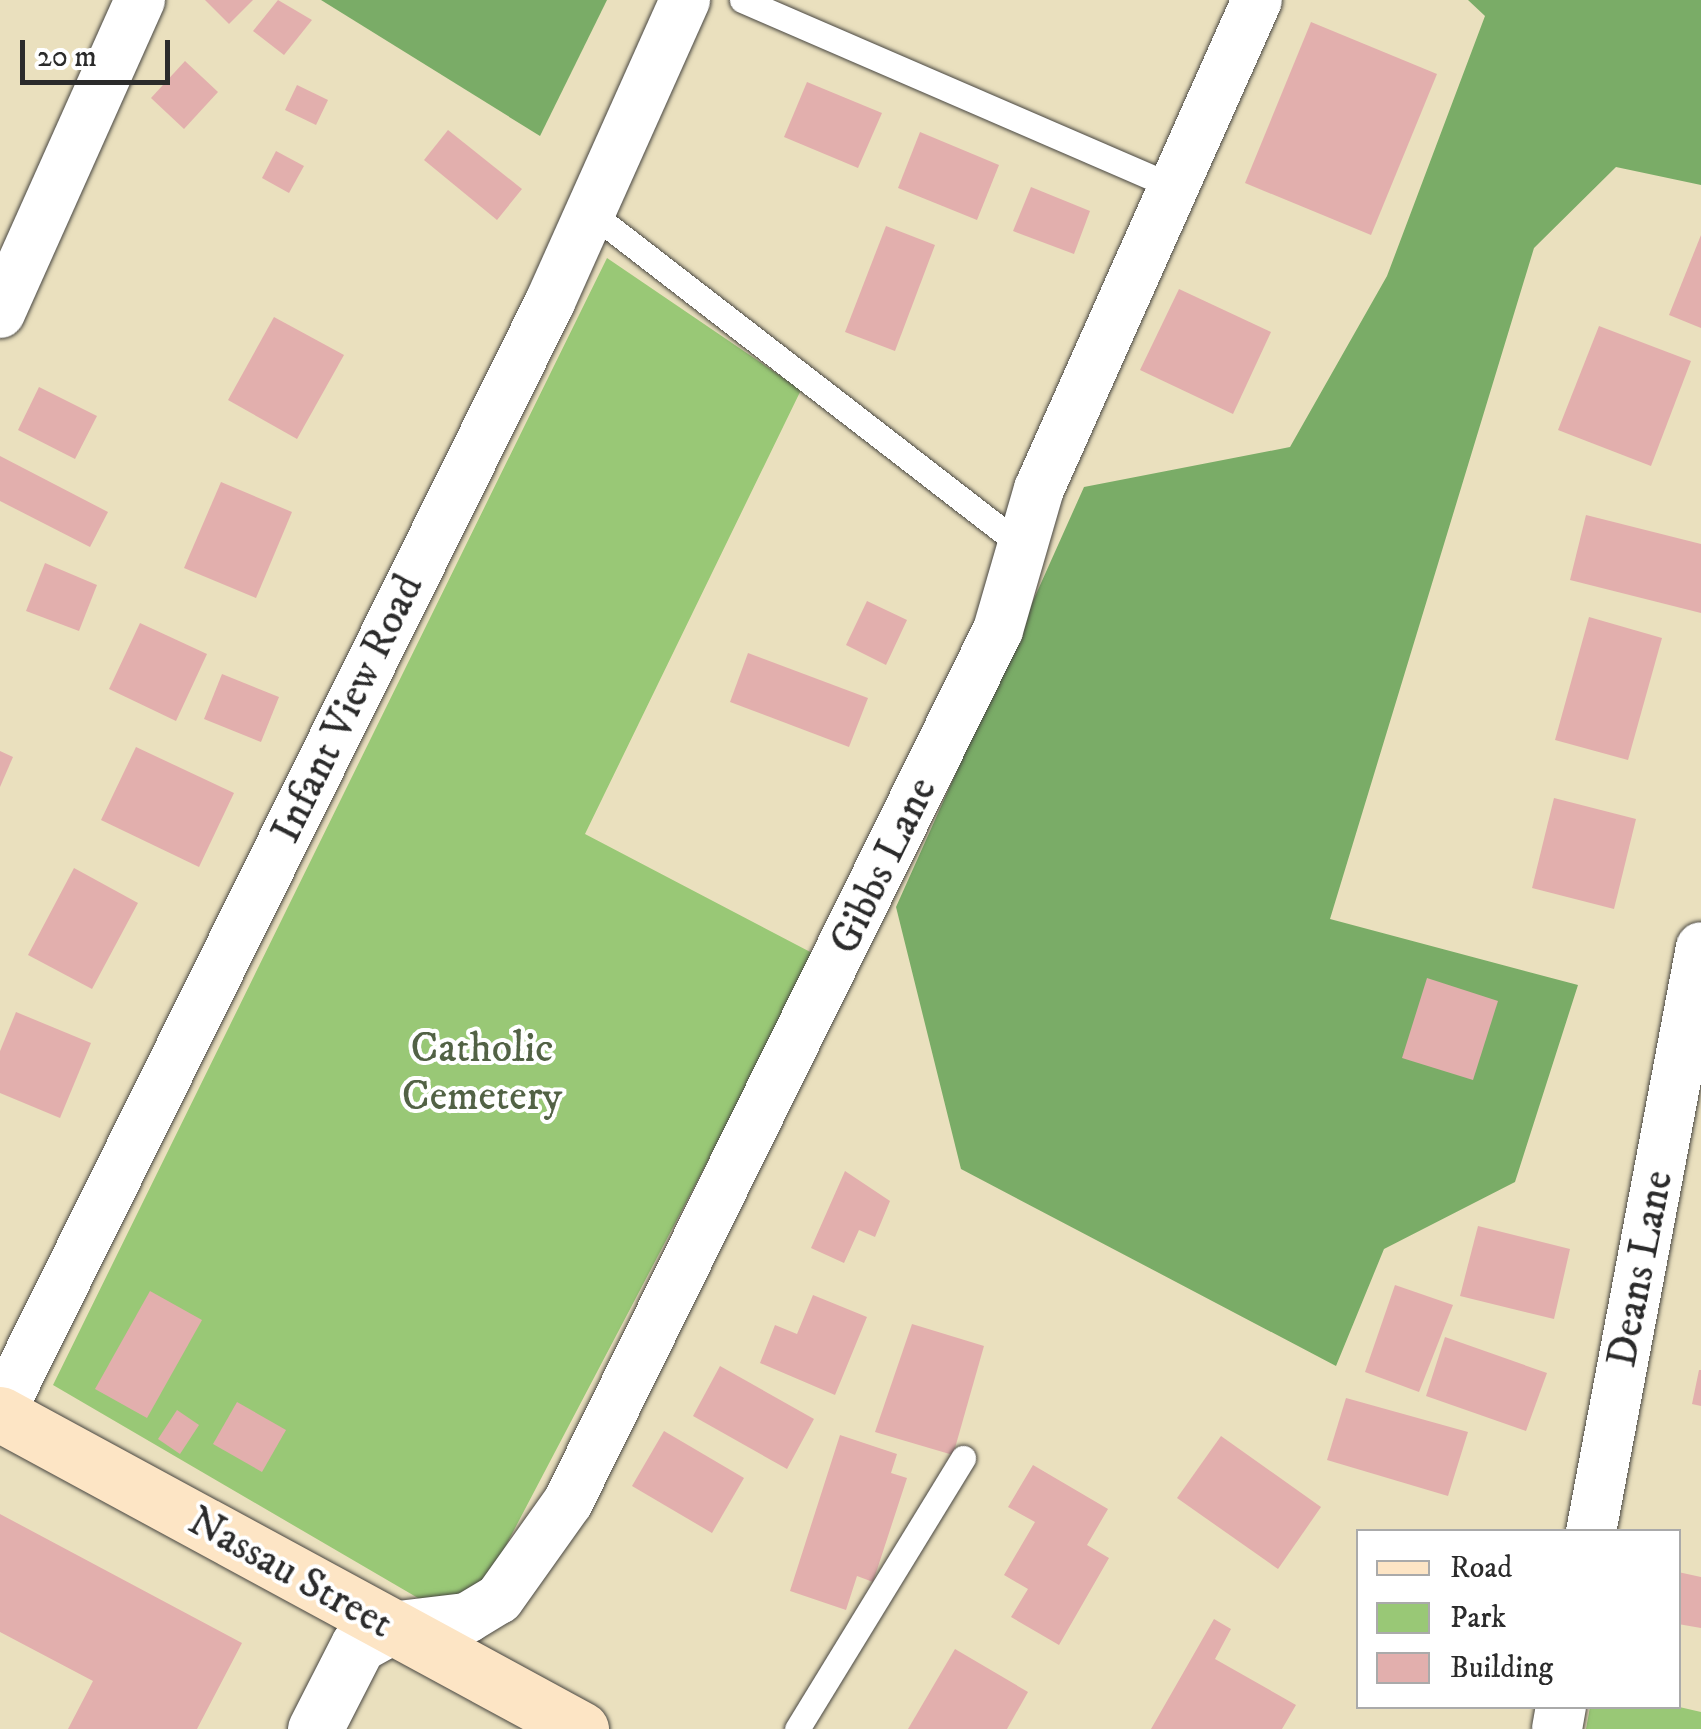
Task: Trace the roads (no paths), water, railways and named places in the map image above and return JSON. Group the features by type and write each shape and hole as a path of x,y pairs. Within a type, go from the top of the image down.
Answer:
{"main road":[{"name":"Nassau Street","path":"0,1414 581,1729"}],"street":[{"path":"0,313 140,0"},
{"name":"Infant View Road","path":"0,1414 590,212 685,0"},
{"name":"Gibbs Lane","path":"390,1627 467,1618 499,1599 568,1502 998,630 1039,488 1257,0"},
{"name":"Deans Lane","path":"1592,1529 1701,947"},
{"path":"314,1729 358,1645 390,1627"}],"lane":[{"path":"742,0 1175,187"},
{"path":"590,212 1022,546"},
{"path":"798,1729 964,1458"}],"park label":[{"name":"Catholic Cemetery","path":"482,1073"}]}
